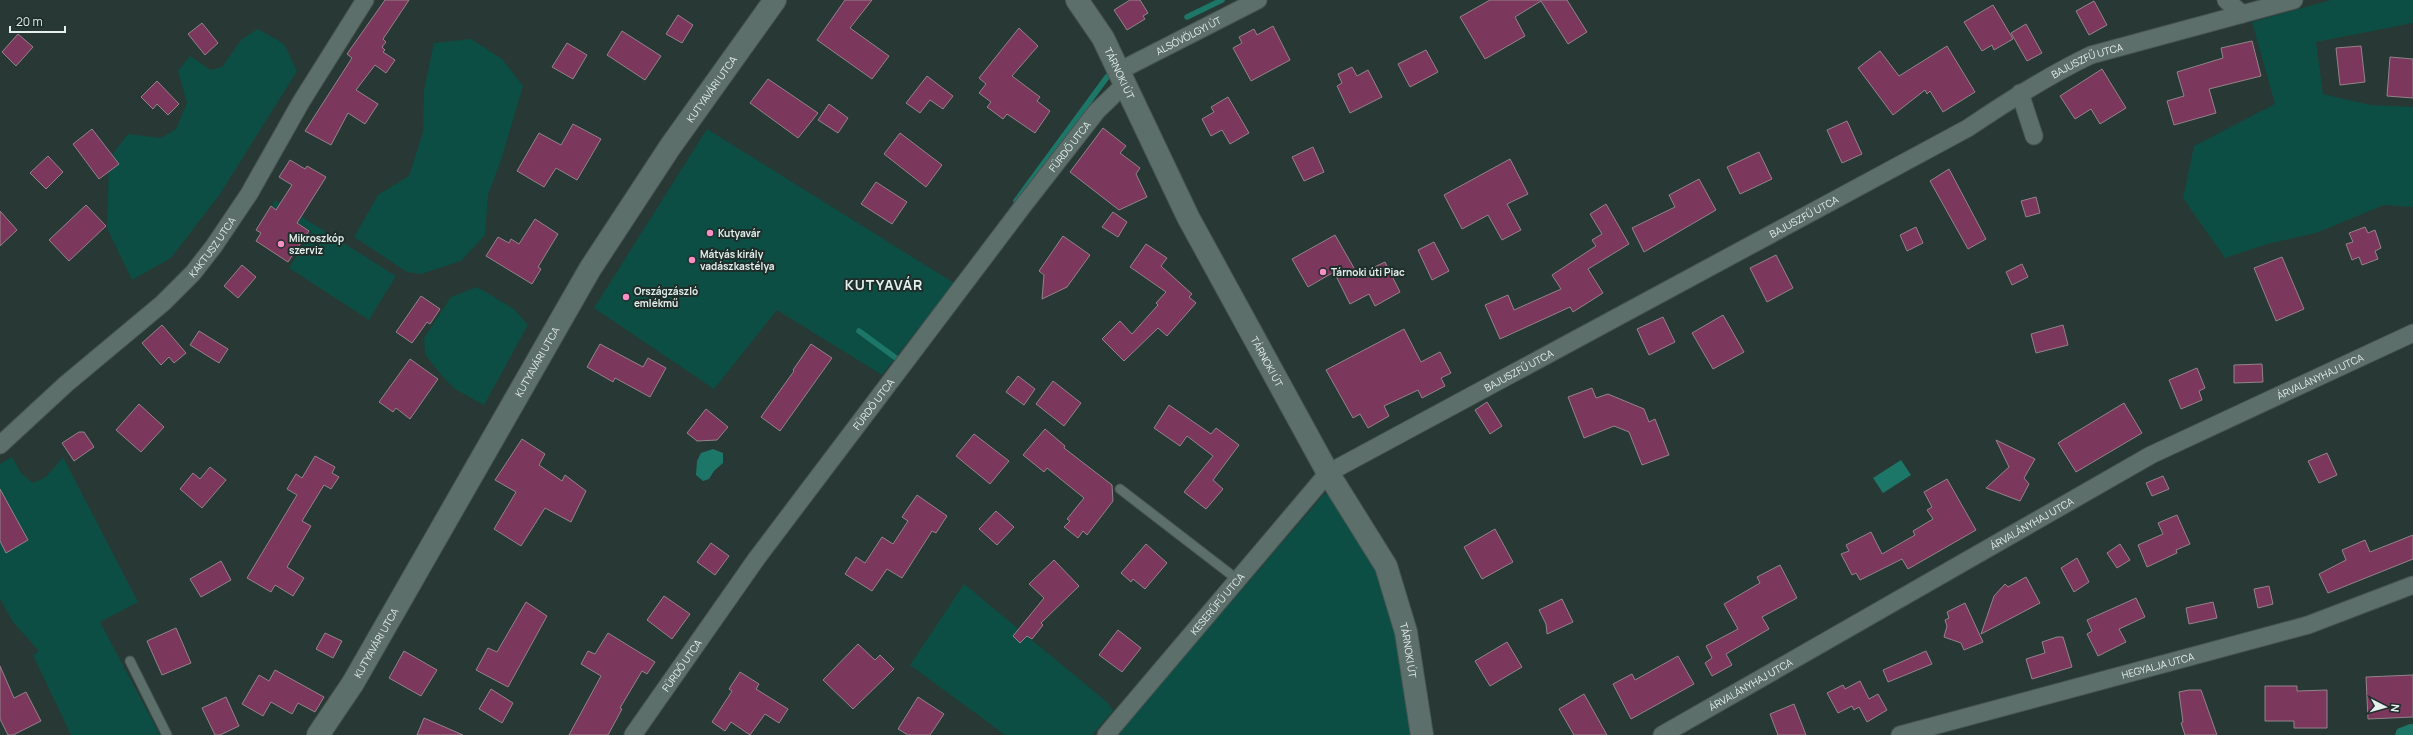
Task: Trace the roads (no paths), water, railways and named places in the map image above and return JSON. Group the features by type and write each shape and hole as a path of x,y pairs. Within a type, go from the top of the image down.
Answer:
{"street":[{"name":"KAKTUSZ UTCA","path":"0,445 66,384 162,303 193,273 214,246 249,194 301,102 366,0"},
{"name":"KUTYAVÁRI UTCA","path":"318,735 353,683 590,269 670,147 775,0"},
{"name":"TÁRNOKI ÚT","path":"1077,0 1103,38 1188,218 1328,473 1376,546 1394,587 1406,632 1422,735"},
{"name":"ALSÓVÖLGYI ÚT","path":"1122,77 1258,0"},
{"path":"2226,0 2242,14"},
{"name":"BAJUSZFŰ UTCA","path":"1328,473 1968,128 2020,93 2091,55 2294,0"},
{"name":"FÜRDŐ UTCA","path":"634,735 757,558 1122,77"},
{"path":"2020,93 2034,136"},
{"name":"ÁRVALÁNYHAJ UTCA","path":"1662,735 2151,454 2413,333"},
{"name":"KESERŰFŰ UTCA","path":"1106,735 1328,473"},
{"name":"HEGYALJA UTCA","path":"1900,735 2308,625 2413,585"}],"lane":[{"path":"1120,488 1238,580"},
{"path":"130,661 167,735"}],"waterway":[{"path":"1187,17 1222,0"},
{"path":"1016,201 1107,77"},
{"path":"859,331 900,361"}],"place":[{"name":"Kutyavár","path":"710,233"},
{"name":"Mikroszkóp szerviz","path":"281,244"},
{"name":"Mátyás király vadászkastélya","path":"692,260"},
{"name":"Tárnoki úti Piac","path":"1323,272"},
{"name":"Országzászló emlékmű","path":"626,297"}],"district":[{"name":"KUTYAVÁR","path":"884,284"}]}
